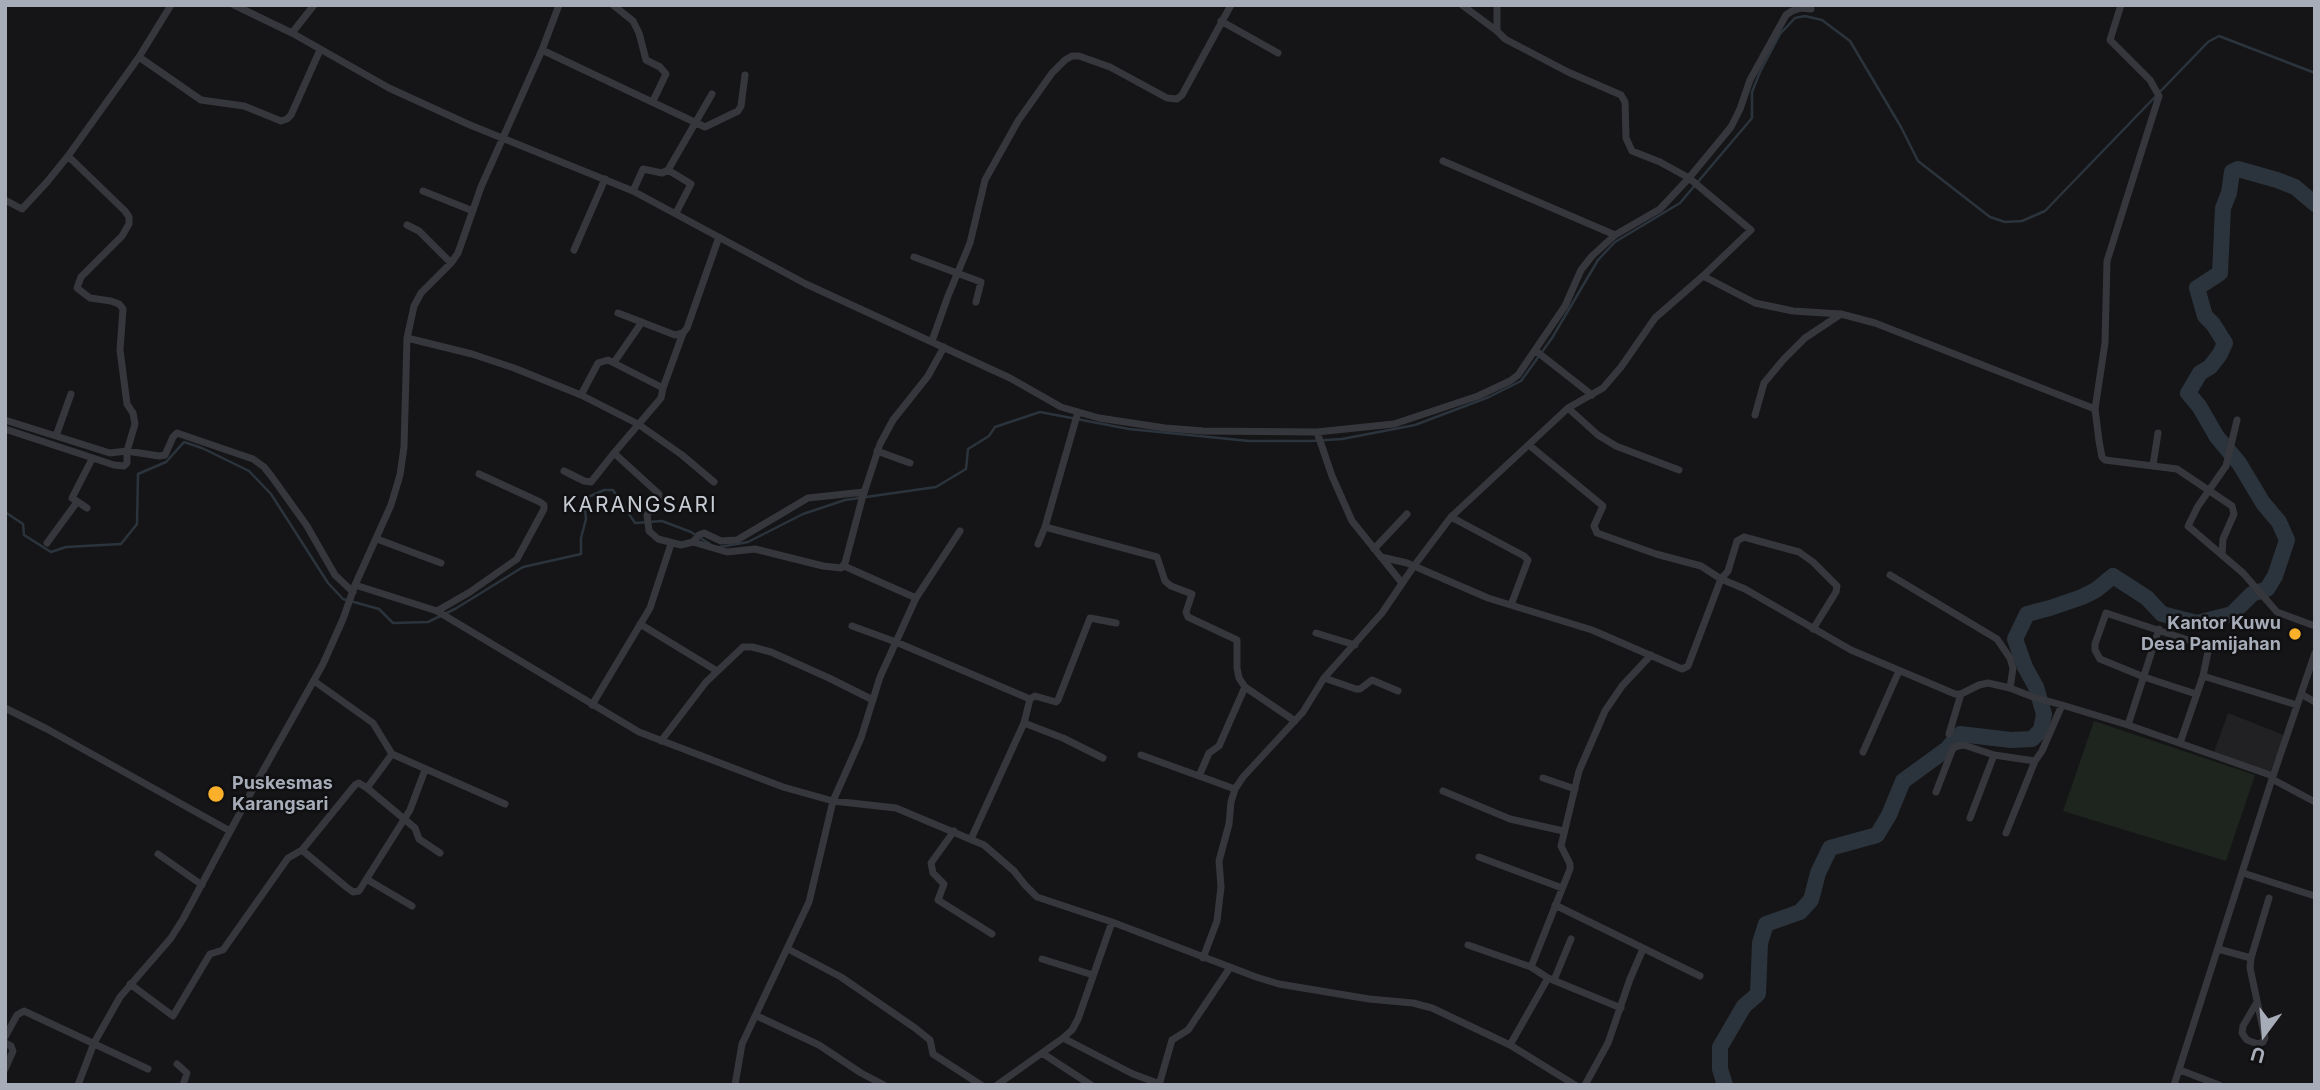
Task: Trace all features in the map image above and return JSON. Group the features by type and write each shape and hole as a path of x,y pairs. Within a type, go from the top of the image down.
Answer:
{"street":[{"path":"5,200 18,208 24,208 68,156 139,57 171,5"},
{"path":"234,5 292,33 389,88 633,191 806,284 1010,378 1078,414 1203,431 1317,435 1394,424 1478,396 1518,375 1539,353 1586,263 1615,235 1661,209 1693,182 1731,127 1750,80 1786,15 1801,8 1811,9"},
{"path":"292,33 314,5"},
{"path":"78,1085 94,1043 120,997 171,938 314,681 377,539 400,475 404,447 407,338 414,306 421,293 452,263 466,234 501,137 542,50 559,5"},
{"path":"613,5 633,21 646,60 660,67 666,74 653,101"},
{"path":"932,341 970,243 979,201 991,168 1018,121 1052,73 1065,60 1079,56 1110,67 1167,97 1177,99 1182,95 1231,5"},
{"path":"1203,958 1217,921 1221,887 1219,861 1235,789 1243,777 1303,712 1324,678 1382,614 1451,517 1568,408 1610,381 1655,318 1751,230 1693,182 1660,162 1632,151 1626,138 1625,102 1621,95 1568,72 1505,39 1462,5"},
{"path":"1497,5 1497,32"},
{"path":"2121,5 2110,40 2139,67 2157,92 2107,261 2105,343 2095,409 2099,441 2105,460 2176,469 2232,506 2234,512 2223,539 2222,554"},
{"path":"1221,21 1278,53"},
{"path":"139,57 201,100 244,106 281,121 287,120 291,115 320,50"},
{"path":"542,50 705,127 738,111 745,75"},
{"path":"633,191 643,169 662,173 668,170 712,94"},
{"path":"5,420 60,442 92,459 114,465 124,466 131,451 135,424 127,404 120,350 123,309 111,301 90,298 77,288 81,277 122,236 129,223 128,217 68,156"},
{"path":"1443,161 1615,235"},
{"path":"668,170 691,184 676,213"},
{"path":"574,250 605,179"},
{"path":"423,191 473,211"},
{"path":"407,225 419,231 452,263"},
{"path":"564,471 591,482 661,398 682,333 687,328 719,237"},
{"path":"914,257 981,282 976,302"},
{"path":"1703,275 1755,303 1785,310 1841,314 1865,320 2095,409"},
{"path":"618,313 675,335 682,333"},
{"path":"1755,415 1764,383 1783,360 1805,338 1841,314"},
{"path":"615,361 642,322"},
{"path":"407,338 472,354 581,395 638,424 714,482"},
{"path":"844,566 877,452 893,419 928,376 944,347"},
{"path":"1539,353 1592,395"},
{"path":"581,395 598,363 608,360 615,361 663,388"},
{"path":"60,442 71,394"},
{"path":"1568,408 1586,425 1616,446 1679,470"},
{"path":"1038,544 1078,414"},
{"path":"2237,420 2227,466 2198,506 2188,526 2254,584 2277,612 2315,626"},
{"path":"5,429 110,453 131,451 165,455 177,433 253,459 264,467 307,526 335,575 352,595 438,611 639,732 783,787 833,801 896,808 954,831 984,845 1014,871 1037,897 1112,922 1229,969 1279,984 1433,1008 1510,1045 1575,1085"},
{"path":"2153,465 2158,433"},
{"path":"1317,435 1352,521 1402,583"},
{"path":"1529,445 1602,506 1594,526 1597,533 1656,554 1701,566 1851,650 1955,694 1989,683 2128,725 2272,777 2315,802"},
{"path":"877,452 910,463"},
{"path":"614,453 658,499 647,515 649,531 655,538 681,545 704,533 727,547"},
{"path":"87,508 72,498 92,459"},
{"path":"438,611 517,559 544,509 540,502 479,474"},
{"path":"727,547 808,498 833,494 864,495"},
{"path":"47,543 77,502"},
{"path":"1374,549 1407,514"},
{"path":"1451,517 1528,560 1511,605"},
{"path":"1045,527 1157,556 1165,581 1192,594 1186,612 1188,617 1237,640 1237,668 1245,687 1295,721"},
{"path":"735,1085 742,1044 809,902 833,801 861,738 880,677 916,598 960,531"},
{"path":"696,538 727,547 755,549 832,568 844,566 916,598"},
{"path":"1381,557 1414,566 1488,598 1592,629 1682,669 1688,666 1721,579 1728,571 1737,541 1740,538 1754,539 1799,552 1813,562 1837,587 1814,629"},
{"path":"377,539 442,563"},
{"path":"592,705 654,600 671,544"},
{"path":"1890,575 1997,639 2010,657 2013,668 2010,688"},
{"path":"2180,743 2203,676 2210,647 2107,612 2095,644 2097,654 2104,662 2196,694"},
{"path":"852,626 1030,699 1037,696 1057,702 1090,618 1116,623"},
{"path":"640,624 717,671"},
{"path":"2128,725 2159,629"},
{"path":"1316,633 1355,645"},
{"path":"661,741 706,682 743,647 752,647 829,678 873,700"},
{"path":"2174,1085 2272,777 2315,653"},
{"path":"1531,967 1570,864 1561,846 1579,771 1605,711 1622,686 1651,655"},
{"path":"1863,752 1899,671"},
{"path":"2203,676 2297,705"},
{"path":"1324,678 1356,689 1372,680 1398,691"},
{"path":"314,681 373,723 393,754 505,804"},
{"path":"1199,776 1209,753 1219,746 1245,687"},
{"path":"1949,734 1961,694"},
{"path":"2301,694 2315,702"},
{"path":"971,839 1024,723 1030,699"},
{"path":"2006,832 2035,761 2062,705"},
{"path":"5,708 230,831"},
{"path":"1024,723 1063,738 1102,758"},
{"path":"1936,792 1953,748 1964,745 1994,755 2035,761"},
{"path":"367,788 393,754"},
{"path":"1141,755 1235,789"},
{"path":"1970,818 1994,755"},
{"path":"302,850 353,892 359,891 405,820 425,770"},
{"path":"1543,778 1575,789"},
{"path":"130,984 173,1016 212,953 223,950 288,858 302,850 359,783 416,829 419,839 440,853"},
{"path":"1443,791 1510,819 1563,831"},
{"path":"954,831 931,863 933,873 944,884 938,900 992,934"},
{"path":"158,854 202,885"},
{"path":"1479,857 1562,888"},
{"path":"2243,873 2315,896"},
{"path":"368,880 412,906"},
{"path":"2257,1002 2243,1026 2242,1033 2247,1040 2258,1044 2265,1038 2250,968 2269,898"},
{"path":"1555,905 1700,975"},
{"path":"997,1085 1063,1038 1078,1019 1112,922"},
{"path":"1510,1045 1551,979 1571,939"},
{"path":"1468,945 1531,967 1551,979 1621,1007"},
{"path":"788,949 841,977 915,1028 930,1041 933,1054 981,1085"},
{"path":"1585,1085 1608,1043 1643,949"},
{"path":"2218,949 2251,958"},
{"path":"1042,959 1093,975"},
{"path":"1063,1038 1133,1074 1159,1084 1172,1040 1188,1031 1229,969"},
{"path":"5,1037 17,1015 24,1011 148,1069"},
{"path":"757,1016 819,1045 884,1085"},
{"path":"5,1043 11,1046 13,1051 5,1069"},
{"path":"1042,1053 1091,1085"},
{"path":"177,1065 187,1073 183,1085"},
{"path":"2179,1070 2219,1085"}],"shaded area":[{"path":"2228,713 2284,735 2270,772 2214,752"},
{"path":"2094,721 2255,775 2226,861 2063,811"}],"waterway":[{"path":"720,547 748,542 803,514 845,500 936,487 966,469 968,449 989,436 995,427 1040,412 1129,429 1249,441 1310,441 1342,439 1415,425 1489,397 1521,381 1552,338 1598,260 1615,242 1680,203 1752,118 1752,92 1760,72 1780,34 1795,18 1805,16 1822,20 1850,41 1918,161 1990,217 2005,222 2022,221 2045,211 2208,42 2219,36 2315,73"},
{"path":"1725,1085 1720,1069 1720,1047 1744,1006 1758,994 1760,943 1766,924 1800,912 1811,900 1818,873 1830,848 1877,835 1889,815 1903,781 1947,749 1960,734 2011,740 2032,739 2041,730 2044,714 2036,687 2015,639 2027,614 2082,597 2113,576 2147,598 2162,614 2197,623 2232,614 2252,594 2267,589 2275,576 2287,540 2279,522 2263,503 2239,463 2217,437 2188,393 2200,373 2210,367 2220,354 2225,343 2205,316 2197,288 2220,273 2223,208 2229,193 2232,172 2238,169 2277,180 2295,187 2315,204"},
{"path":"5,512 23,524 24,535 51,552 66,547 121,544 137,524 138,474 166,462 184,442 249,471 271,494 328,583 343,599 379,609 393,623 428,622 455,609 523,567 581,554 581,538 586,519 584,499 604,490 613,490 635,523 662,521 691,532 710,544"}],"place":[{"name":"Kantor Kuwu Desa Pamijahan","path":"2295,634"},
{"name":"Puskesmas Karangsari","path":"216,794"}],"district":[{"name":"KARANGSARI","path":"640,506"}]}
